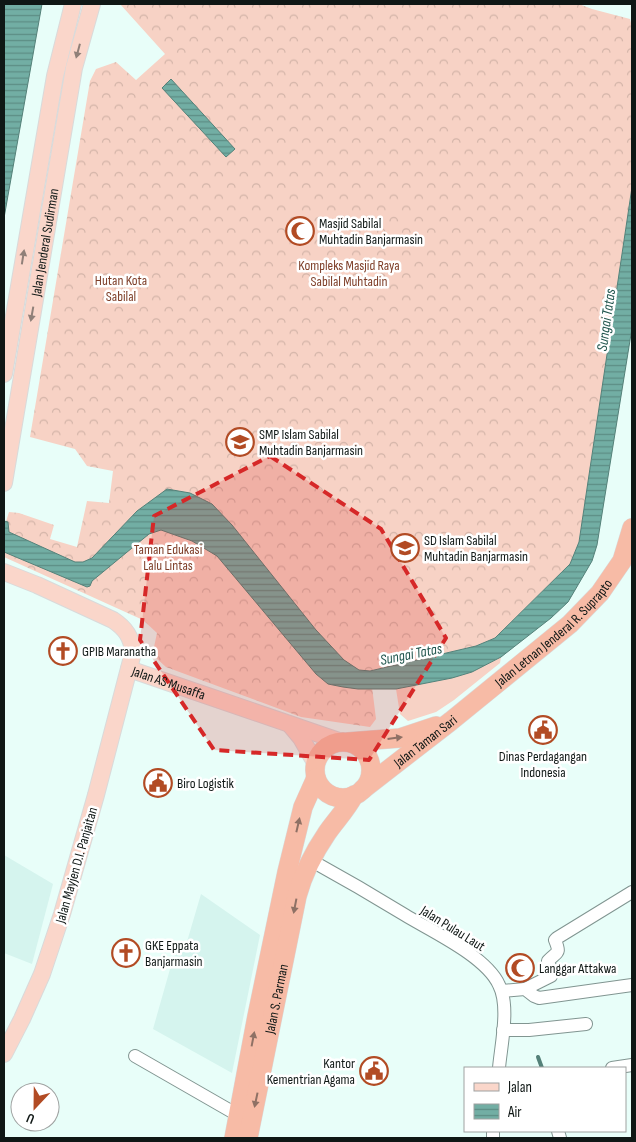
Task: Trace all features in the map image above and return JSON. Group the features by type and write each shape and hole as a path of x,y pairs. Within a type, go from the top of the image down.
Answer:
{"highway":[{"name":"Jalan Letnan Jenderal R. Suprapto","path":"451,721 570,624 591,604 622,561 632,528"},
{"name":"Jalan Taman Sari","path":"344,742 400,738 451,721"},
{"name":"Jalan Taman Sari","path":"312,860 326,834 358,793 451,721"},
{"path":"344,742 356,745 363,750 371,766 367,783 358,793 346,798 328,793 321,786 316,771 317,759 322,751 330,745 344,742"},
{"name":"Jalan S. Parman","path":"239,1135 257,1016 287,872 303,807 316,771"},
{"name":"Jalan S. Parman","path":"239,1135 297,896 301,882 312,860"}],"main road":[{"name":"Jalan Jenderal Sudirman","path":"4,374 55,76 73,4"},
{"name":"Jalan Jenderal Sudirman","path":"4,483 74,68 92,4"},
{"name":"Jalan AS Musaffa","path":"4,572 104,614 123,627 130,638 132,646 133,653 129,669 291,726 344,742"},
{"name":"Jalan Mayjen D.I. Panjaitan","path":"4,1054 42,974 62,914 94,803 129,669"},
{"path":"291,726 301,738 316,771"}],"street":[{"name":"Jalan Pulau Laut","path":"312,860 460,948 488,969 499,983 502,991 504,1013 499,1067"},
{"path":"502,991 525,989 551,976 552,973 548,961 558,953 556,938 632,892"},
{"path":"525,989 539,998 632,985"},
{"path":"503,1030 529,1030 586,1024"},
{"path":"135,1056 236,1114 239,1135"},
{"path":"619,1067 632,1065"}],"highlighted area":[{"path":"270,456 381,529 446,638 369,760 214,750 140,640 154,516"}],"shaded area":[{"path":"4,855 53,884 32,964 4,953"},
{"path":"201,894 260,935 232,1073 153,1029 176,948 186,945"}],"green space":[{"name":"Kompleks Masjid Raya Sabilal Muhtadin","path":"120,4 579,4 630,19 632,27 632,187 579,542 570,564 495,638 476,646 370,671 376,719 370,727 301,717 166,667 156,658 154,647 157,633 143,620 4,557 4,528 9,512 19,513 54,525 50,539 77,547 87,501 109,503 113,471 87,466 75,449 30,437 90,81 96,69 116,62 136,80 165,54"},
{"path":"501,657 500,663 436,712 408,721 400,714 396,689 472,672"}],"water":[{"path":"4,4 42,4 4,218"},
{"path":"171,79 235,149 226,157 162,88"},
{"path":"632,187 632,328 597,545 592,561 568,602 551,618 501,657 472,672 396,689 358,689 328,684 316,674 217,556 192,541 161,530 149,534 87,587 4,552 4,521 8,522 9,532 75,562 83,562 92,558 137,511 167,489 190,493 212,504 232,525 316,630 344,660 359,670 370,671 476,646 495,638 570,564 579,542"}],"waterway":[{"path":"538,1057 542,1067"}],"place":[{"name":"Masjid Sabilal Muhtadin Banjarmasin","path":"300,231"},
{"name":"SMP Islam Sabilal Muhtadin Banjarmasin","path":"240,442"},
{"name":"SD Islam Sabilal Muhtadin Banjarmasin","path":"405,548"},
{"name":"GPIB Maranatha","path":"63,651"},
{"name":"Dinas Perdagangan Indonesia","path":"543,730"},
{"name":"Biro Logistik","path":"158,783"},
{"name":"GKE Eppata Banjarmasin","path":"126,953"},
{"name":"Langgar Attakwa","path":"520,968"},
{"name":"Kantor Kementrian Agama","path":"374,1071"}],"park label":[{"name":"Hutan Kota Sabilal","path":"121,288"},
{"name":"Taman Edukasi Lalu Lintas","path":"168,558"}],"water label":[{"name":"Sungai Tatas","path":"606,320"},
{"name":"Sungai Tatas","path":"411,654"}]}
